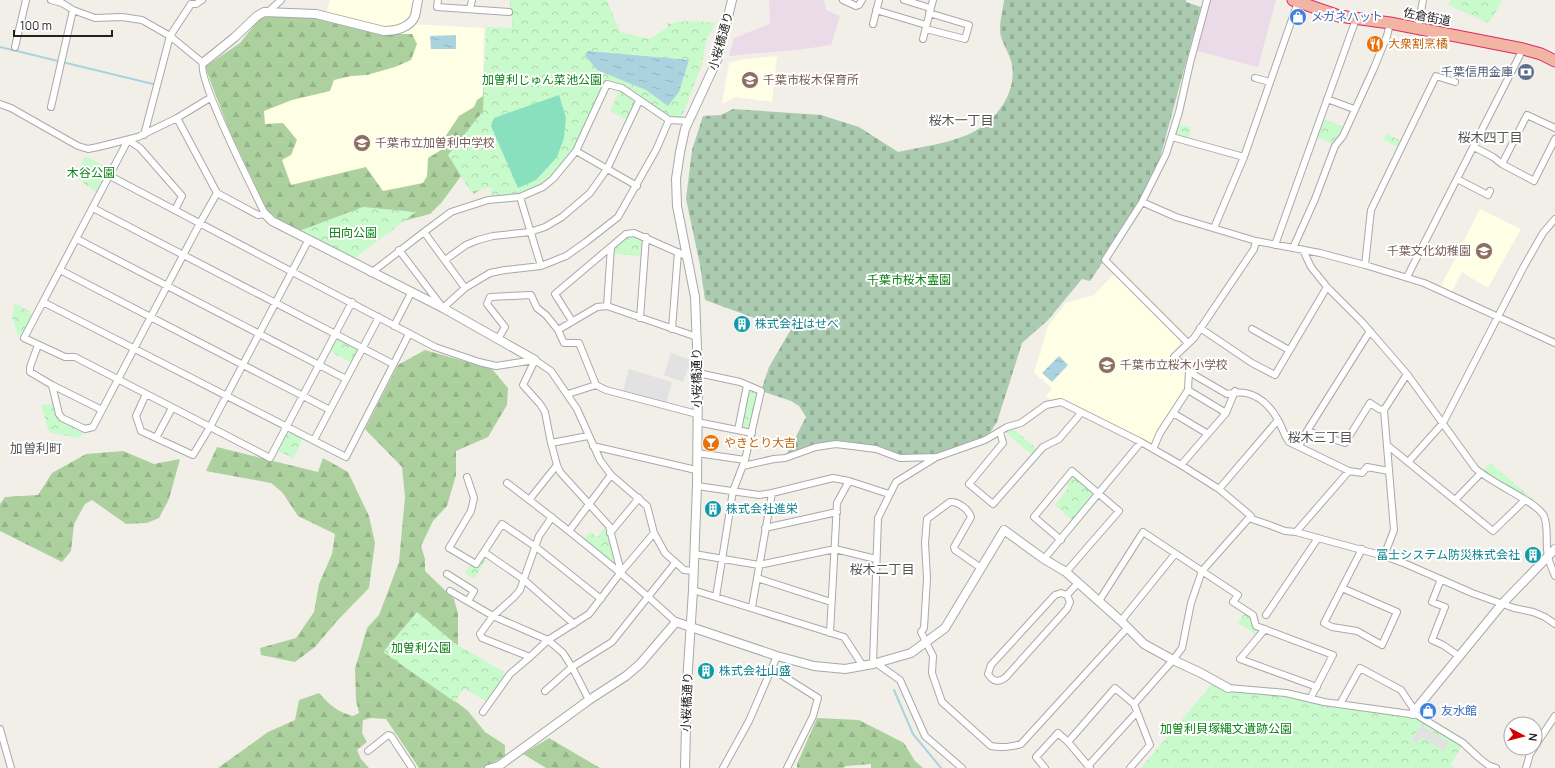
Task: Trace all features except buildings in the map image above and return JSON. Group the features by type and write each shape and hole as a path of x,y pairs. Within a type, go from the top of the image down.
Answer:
{"highway":[{"name":"佐倉街道","path":"1296,1 1339,16 1418,28 1523,49 1541,54 1555,61"}],"street":[{"path":"15,47 26,0"},
{"path":"51,0 62,3 73,10 95,18 122,17 142,20 170,36 203,63"},
{"path":"144,135 170,36 191,4 196,4 202,0"},
{"path":"269,11 281,0"},
{"path":"418,0 414,17 408,24 400,29 389,31 316,14 264,12 257,16 235,37 203,63 201,66 210,98 265,214 272,221 308,241 443,308 535,360 551,371 577,409 600,460 611,475 647,506 654,533 665,553 684,570 694,572"},
{"path":"438,0 437,7 509,12"},
{"path":"470,9 472,0"},
{"name":"小桜橋通り","path":"685,768 687,684 694,572 697,486 698,373 695,297 682,254 676,180 685,129 718,58 732,0"},
{"path":"843,0 856,6 859,5 862,0"},
{"path":"873,24 879,0"},
{"path":"876,10 964,39 969,25 904,0"},
{"path":"923,39 932,0"},
{"path":"1188,343 1105,260 1142,202 1154,180 1172,137 1207,0"},
{"path":"1418,28 1423,0"},
{"path":"1214,228 1244,157 1296,1"},
{"path":"51,107 73,10"},
{"path":"1275,245 1356,19"},
{"path":"1294,248 1315,199 1335,146 1343,136 1374,68 1387,36 1390,23"},
{"path":"1407,277 1523,49"},
{"path":"1364,265 1371,210 1436,76 1454,82"},
{"path":"1255,78 1270,82"},
{"path":"371,273 451,212 488,200 520,197 543,187 553,179 576,151 608,84 622,88 669,120 689,121"},
{"path":"0,104 11,108 78,146 88,149 144,135 177,118 210,98"},
{"path":"1327,99 1354,109"},
{"path":"445,260 478,240 493,236 530,232 545,227 562,218 590,193 607,169 639,101"},
{"path":"1502,164 1527,115 1555,128"},
{"path":"177,118 217,193 258,215 265,214"},
{"path":"443,308 465,288 490,273 541,266 566,256 618,217 636,186 669,120"},
{"path":"1172,137 1244,157"},
{"path":"1474,146 1493,156 1502,164 1534,181 1555,139"},
{"path":"128,140 24,338 64,357 75,357 270,458 352,302"},
{"path":"128,140 140,148 182,196 175,210"},
{"path":"576,151 636,186"},
{"path":"110,176 435,347 479,362 496,366 535,360"},
{"path":"1457,180 1488,195"},
{"path":"52,385 59,414 62,418 85,429 93,427 150,316 217,193"},
{"path":"520,197 541,266"},
{"path":"1142,202 1176,217 1256,242 1320,253 1424,282 1555,343"},
{"path":"93,208 393,364"},
{"path":"1409,461 1443,423 1530,256 1543,233 1555,220"},
{"path":"424,232 465,288"},
{"path":"572,321 555,294 626,234 634,233 682,254 672,328"},
{"path":"640,318 646,237"},
{"path":"77,239 346,379"},
{"path":"146,394 136,416 142,431 193,455 210,427 308,241"},
{"path":"1256,242 1254,249 1194,338 1174,357 1189,371 1227,394 1235,392 1253,394 1267,403 1278,420 1289,442 1349,470 1362,473 1367,467 1389,471"},
{"path":"607,306 611,247"},
{"path":"400,250 443,308"},
{"path":"1303,250 1311,267 1327,287 1370,331 1407,374 1464,454 1480,473 1525,500 1543,515 1546,523 1548,557 1555,576"},
{"path":"60,270 330,410"},
{"path":"1200,328 1252,363 1275,375 1327,287"},
{"path":"394,326 411,293"},
{"path":"498,339 505,327 487,304 490,297 531,295 537,308 546,315 558,330 564,343 579,342 596,384 606,390 752,433"},
{"path":"43,302 346,457 409,334"},
{"path":"558,330 597,307 607,306 697,337"},
{"path":"314,440 379,317"},
{"path":"1252,329 1289,350"},
{"path":"1299,446 1370,331"},
{"path":"38,345 30,367 30,372 52,385 102,410"},
{"path":"535,360 523,385 545,412 551,443 560,472 609,526 620,572"},
{"path":"1153,449 1172,413 1188,390 1189,371"},
{"path":"698,373 740,382 761,391 744,463 733,491 716,597"},
{"path":"1384,556 1394,530 1384,410 1407,374"},
{"path":"568,394 596,384"},
{"path":"738,430 747,385"},
{"path":"1188,390 1226,413"},
{"path":"1181,465 1226,413 1235,392"},
{"path":"874,664 878,518 896,482 937,457 985,440 1007,427 1021,423 1046,405 1061,402 1141,442 1181,465 1219,489 1250,516 1249,518 1284,531 1296,532 1384,556 1502,604 1539,614 1555,624"},
{"path":"1307,431 1345,443 1370,402 1379,409 1384,410"},
{"path":"156,438 172,408"},
{"path":"1000,432 1002,442 969,484 993,504 1043,447 1059,439 1081,413"},
{"path":"1172,413 1208,434"},
{"path":"1219,489 1278,420"},
{"path":"551,443 588,436"},
{"path":"1044,559 1141,442"},
{"path":"697,453 744,463 785,458 816,447 836,444 876,449 900,458 937,457"},
{"path":"1388,445 1493,531 1525,500"},
{"path":"593,446 696,470"},
{"path":"529,500 557,465"},
{"path":"1296,532 1349,470"},
{"path":"1061,540 1034,517 1072,471 1119,511 1066,572"},
{"path":"1455,500 1480,473"},
{"path":"569,531 611,475"},
{"path":"467,477 474,498 471,511 449,548 476,564 502,524 536,547 601,599"},
{"path":"697,486 759,495 833,478 849,481 889,494"},
{"path":"830,633 837,503 849,481"},
{"path":"507,483 620,572 676,622 777,656 814,666 845,669 874,664 911,653 945,628 1004,530 1044,559 1066,572 1128,627 1144,644 1228,688 1286,693 1340,704 1414,713 1463,743 1478,758 1488,765 1496,768"},
{"path":"752,608 772,493"},
{"path":"610,533 639,498"},
{"path":"981,568 955,550 954,547 971,517 970,513 956,502 950,502 927,519 925,543 927,578 924,628 921,632 933,656 932,673 939,698 991,746 1017,746 1021,744 1128,627"},
{"path":"765,528 837,512"},
{"path":"530,658 482,638 480,634 493,616 520,590 540,536 552,517"},
{"path":"1134,704 1182,648 1191,603 1202,570 1249,518"},
{"path":"1099,601 1143,532 1238,595 1233,602 1253,615 1256,626 1334,655 1310,699"},
{"path":"483,712 510,674 530,658 548,640 589,614 620,572 654,533"},
{"path":"1266,615 1318,538"},
{"path":"694,554 759,565 835,549 876,560"},
{"path":"1342,588 1397,612 1382,646 1357,631 1332,627 1324,623 1362,549"},
{"path":"1414,713 1502,604 1555,549"},
{"path":"484,552 523,579 574,624"},
{"path":"1121,621 1175,554"},
{"path":"545,691 572,666 612,642 675,563"},
{"path":"447,574 474,591 468,601"},
{"path":"758,578 831,602"},
{"path":"1441,579 1432,602 1446,607 1432,640 1443,645 1459,656"},
{"path":"1067,595 1078,582"},
{"path":"693,590 844,637 862,666"},
{"path":"450,591 493,616 548,640 563,653 572,666 589,700"},
{"path":"1061,593 1067,595 1070,602 1067,609 1006,677 1001,681 991,679 988,674 989,670 1007,648 1055,595 1061,593"},
{"path":"488,768 497,767 589,700 626,676 640,664 676,622"},
{"path":"1265,629 1240,660 1317,687"},
{"path":"723,768 749,721 777,656"},
{"path":"874,664 900,680 925,736 961,768"},
{"path":"1340,704 1360,668 1401,690 1414,713"},
{"path":"772,669 818,698 813,716 787,768"},
{"path":"1068,742 1116,688 1134,704 1150,745 1130,768"},
{"path":"1045,768 1036,757 1058,733 1068,742 1089,767 1137,712"},
{"path":"1543,734 1554,718"},
{"path":"0,729 11,768"},
{"path":"368,751 388,735 391,736 412,768"},
{"path":"1526,768 1529,756"}],"shaded area":[{"path":"330,0 414,0 410,15 404,23 396,28 367,25 326,14"},
{"path":"769,0 824,0 826,10 840,16 831,45 729,56 734,38 770,24"},
{"path":"1209,0 1276,0 1258,67 1197,51"},
{"name":"千葉市立加曽利中学校","path":"410,24 484,28 482,107 422,191 285,197 254,100 390,42"},
{"name":"千葉市桜木保育所","path":"777,56 772,102 736,97 722,104 729,63 738,60"},
{"name":"千葉文化幼稚園","path":"1480,209 1521,229 1488,288 1462,272 1451,293 1440,288"},
{"name":"千葉市立桜木小学校","path":"1114,274 1179,338 1180,343 1169,357 1185,373 1184,388 1153,443 1150,443 1062,400 1052,401 1046,396 1052,388 1034,373 1048,326 1066,303 1094,295"},
{"path":"671,353 691,360 683,382 664,375"},
{"path":"629,369 672,382 666,404 623,391"},
{"path":"1421,725 1449,743 1444,751 1421,737 1417,744 1411,741"}],"green space":[{"path":"510,0 602,0 617,33 651,42 669,29 668,23 680,29 617,75 657,109 622,88 606,81 592,107 474,194 461,176 442,202 430,214 324,242 282,222 267,210 229,130 205,67 240,43 260,18 274,13 314,18 394,34 412,34 417,44 411,60 395,67 367,75 351,76 334,80 330,91 292,100 264,111 265,124 283,123 297,140 291,155 282,160 291,185 366,167 383,191 423,183 427,176 428,158 441,150 445,137 459,116 474,107 477,100 483,96 487,31 513,28"},
{"name":"加曽利じゅん菜池公園","path":"510,0 607,0 620,32 650,39 675,22 695,21 716,23 707,38 701,67 681,119 670,119 644,99 622,86 606,81 575,147 559,169 544,182 519,196 492,199 491,187 471,192 448,155 483,111 486,27 513,28"},
{"name":"千葉市桜木霊園","path":"1004,0 1186,0 1186,2 1201,7 1157,169 1123,232 1090,281 1082,279 1048,320 1022,343 997,422 985,440 937,457 900,458 876,449 836,444 785,458 806,417 799,406 791,401 761,391 769,367 790,331 705,300 700,265 686,199 692,150 703,116 721,115 733,109 821,115 859,127 898,152 942,143 967,135 986,124 994,116 1007,98 1011,87 1013,76 1012,65 1000,33 1000,23"},
{"path":"1451,0 1503,0 1489,23 1448,5"},
{"path":"620,90 631,98 634,103 627,120 610,111"},
{"path":"559,95 566,118 564,138 557,157 536,180 518,188 491,126 494,118"},
{"path":"1323,119 1345,127 1334,145 1316,137"},
{"path":"1176,124 1191,127 1189,139 1177,136 1175,133"},
{"path":"1386,134 1401,141 1398,147 1384,140"},
{"name":"木谷公園","path":"85,156 109,168 96,192 75,177"},
{"name":"田向公園","path":"363,207 416,212 356,257 350,257 299,231"},
{"path":"627,235 634,236 642,240 640,256 613,254 613,247"},
{"path":"15,303 33,314 21,336 18,335 12,317"},
{"path":"339,339 357,348 358,352 352,363 329,351 335,340"},
{"path":"425,350 492,369 508,388 507,405 488,437 456,451 456,475 447,506 433,521 421,546 425,559 425,571 454,599 458,614 458,649 441,690 468,711 485,732 505,745 505,756 483,768 419,768 386,719 371,718 363,720 362,733 367,742 357,750 361,759 369,768 218,768 268,732 295,720 299,700 319,693 331,705 342,712 353,716 359,713 356,700 355,669 367,628 379,615 399,562 405,497 402,467 365,429 398,365"},
{"path":"750,390 757,392 758,394 749,429 742,426 748,392"},
{"path":"53,404 57,417 85,432 78,438 49,432 41,405"},
{"path":"1012,428 1037,449 1032,455 1004,431"},
{"path":"291,433 303,439 293,458 278,451 286,435"},
{"path":"217,447 318,472 323,458 348,472 369,516 375,543 369,588 337,621 315,647 295,662 261,655 260,648 296,638 314,612 319,584 332,554 335,534 298,516 282,492 271,483 206,471"},
{"path":"123,451 154,464 180,459 169,499 159,518 147,523 126,524 92,500 85,504 74,524 71,551 62,562 0,531 0,504 5,497 38,495 52,473 86,454"},
{"path":"1490,463 1533,499 1530,502 1482,472"},
{"path":"1073,475 1095,495 1073,521 1055,505 1069,487 1066,484"},
{"path":"606,526 615,561 612,562 583,540 590,532 597,537"},
{"path":"483,555 488,556 474,579 465,573 471,563"},
{"name":"加曽利公園","path":"417,612 456,644 507,674 487,702 464,688 455,702 383,652"},
{"path":"1245,613 1252,618 1254,628 1258,630 1257,635 1238,623"},
{"name":"加曽利貝塚縄文遺跡公園","path":"1212,684 1415,717 1463,745 1450,765 1455,768 1141,768"},
{"path":"817,718 859,720 904,743 915,761 923,768 871,768 871,764 846,766 843,768 797,768 797,764"},
{"path":"549,738 600,768 546,768 523,754"}],"water":[{"path":"456,35 456,49 431,49 430,36"},
{"path":"588,51 689,60 679,92 668,106 646,90 597,70 585,55"},
{"path":"1059,356 1068,365 1052,382 1042,373"}],"waterway":[{"path":"0,47 153,84"},
{"path":"894,690 913,734 941,768"}],"place":[{"name":"メガネハット","path":"1298,17"},
{"name":"大衆割烹橘","path":"1375,44"},
{"name":"千葉信用金庫","path":"1526,72"},
{"name":"千葉市桜木保育所","path":"750,80"},
{"name":"千葉市立加曽利中学校","path":"362,143"},
{"name":"千葉文化幼稚園","path":"1484,251"},
{"name":"株式会社はせべ","path":"742,324"},
{"name":"千葉市立桜木小学校","path":"1107,365"},
{"name":"やきとり大吉","path":"711,443"},
{"name":"株式会社進栄","path":"713,509"},
{"name":"冨士システム防災株式会社","path":"1533,555"},
{"name":"株式会社山盛","path":"706,671"},
{"name":"友水館","path":"1428,711"}],"district":[{"name":"桜木一丁目","path":"961,120"},
{"name":"桜木四丁目","path":"1490,137"},
{"name":"桜木三丁目","path":"1320,437"},
{"name":"加曽利町","path":"36,448"},
{"name":"桜木二丁目","path":"882,569"}]}
